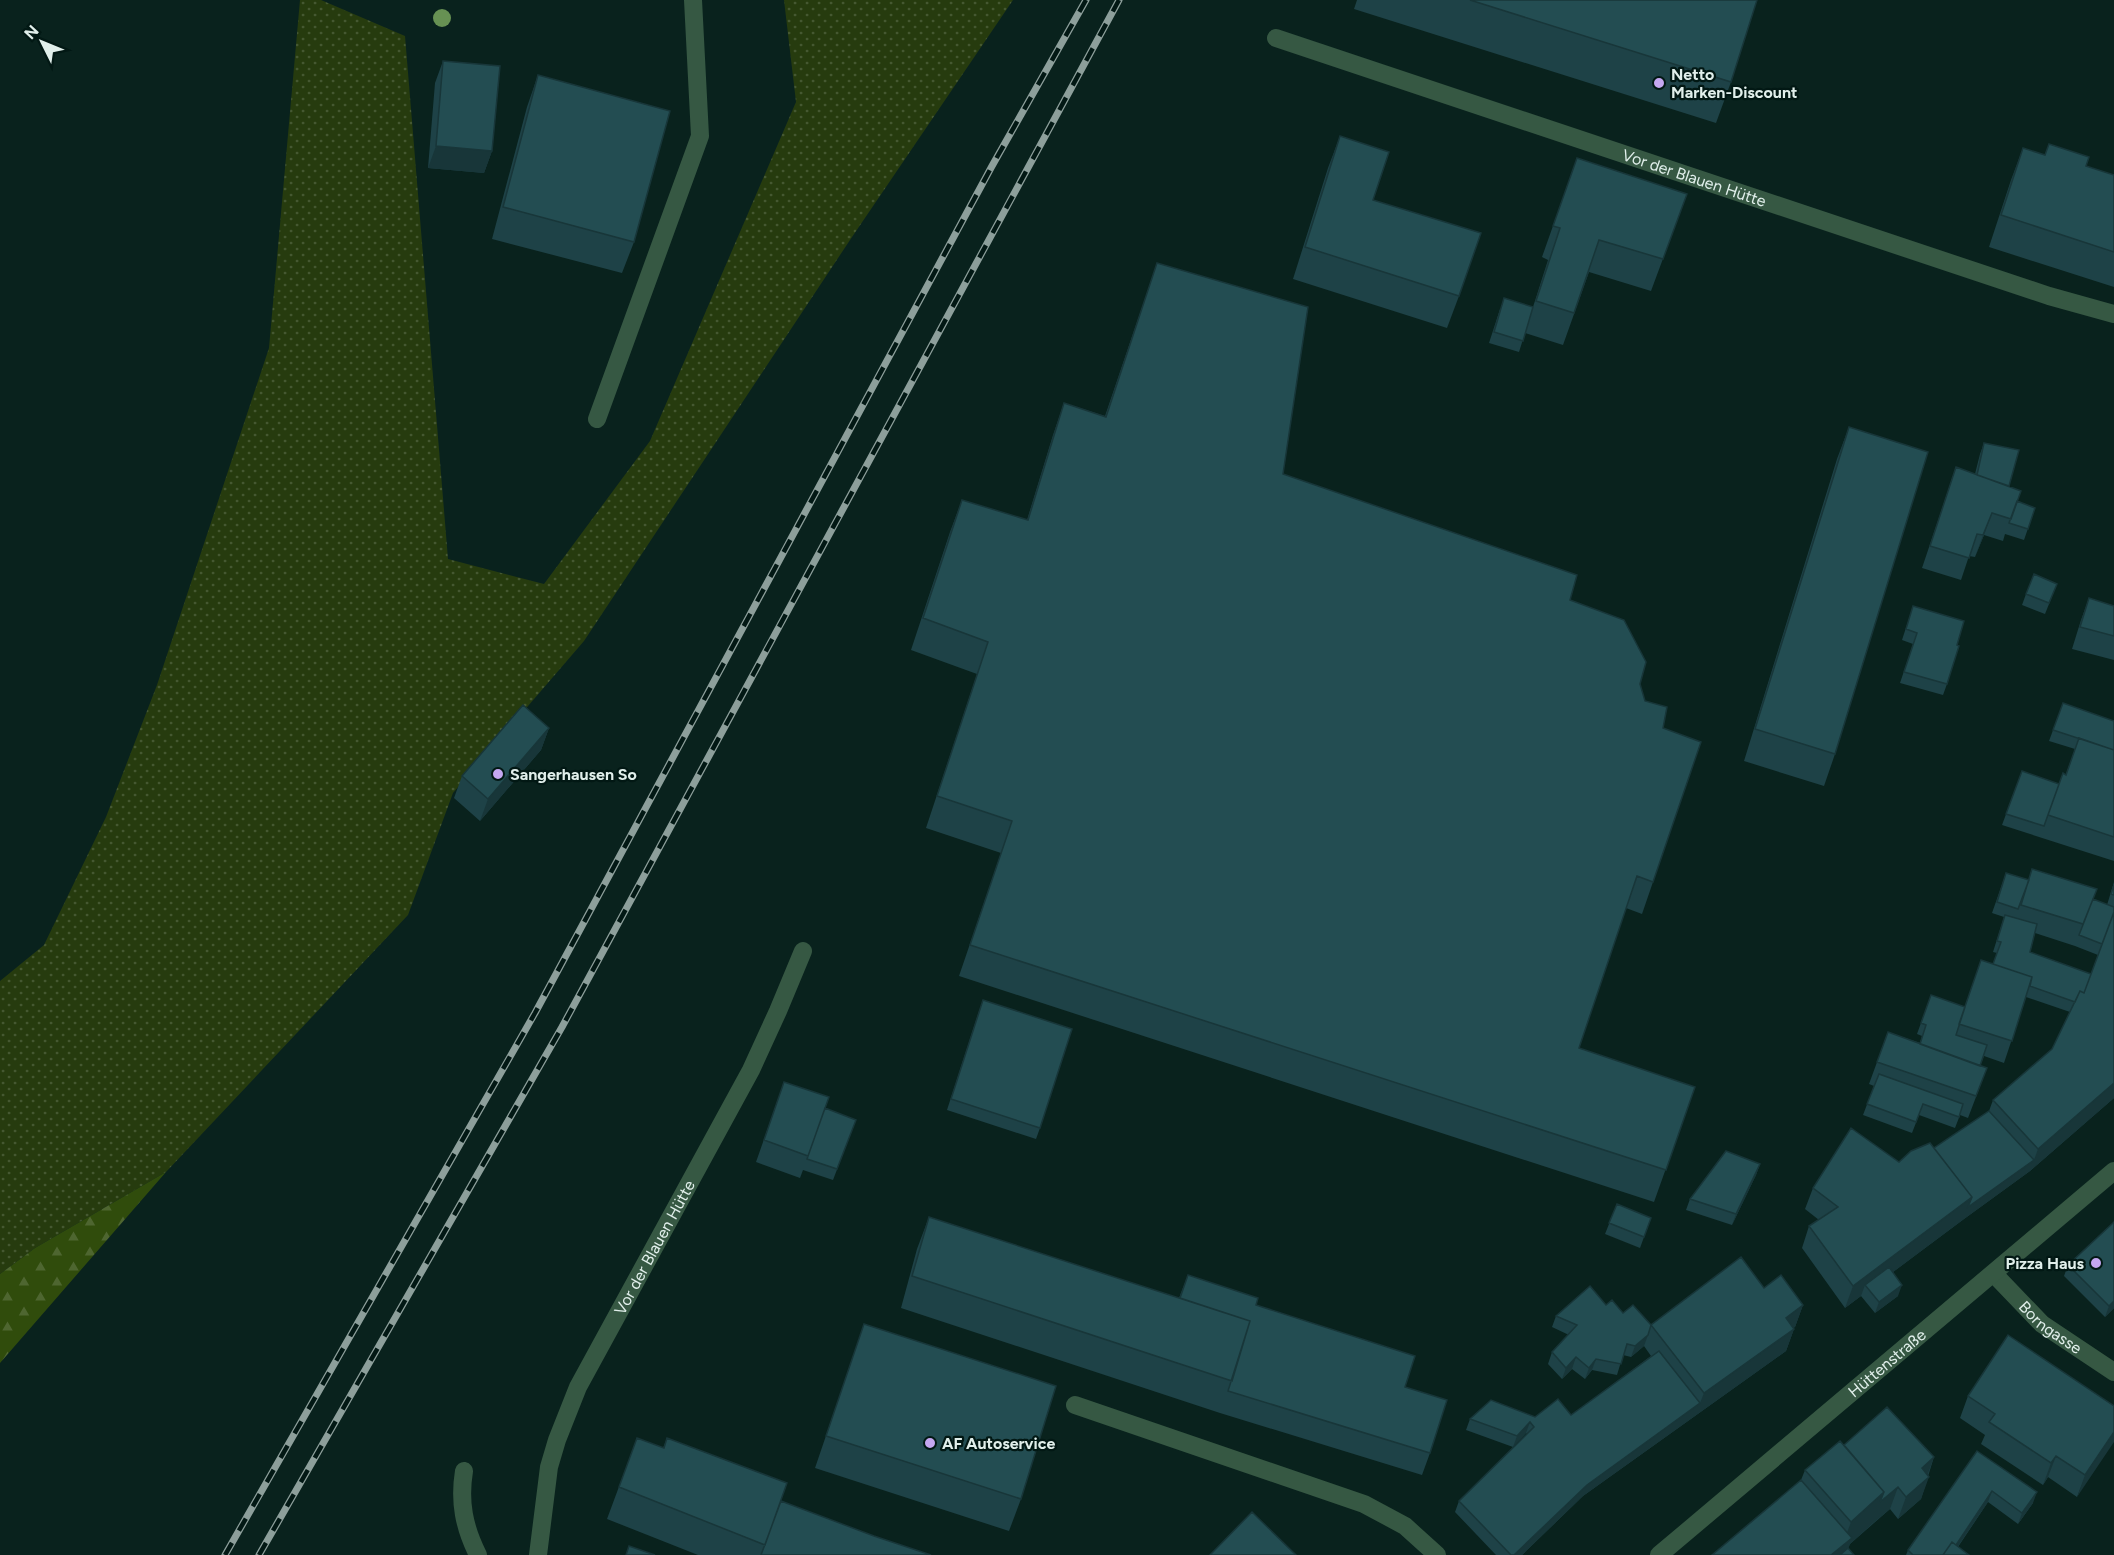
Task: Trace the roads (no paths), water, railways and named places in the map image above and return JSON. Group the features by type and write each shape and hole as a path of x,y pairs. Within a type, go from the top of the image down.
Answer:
{"street":[{"path":"597,419 700,135 693,0"},
{"name":"Vor der Blauen Hütte","path":"1276,38 2049,296 2114,314"},
{"name":"Vor der Blauen Hütte","path":"538,1555 549,1467 578,1387 751,1070 803,951"},
{"name":"Hüttenstraße","path":"1659,1555 2114,1171"},
{"name":"Borngasse","path":"1994,1274 2042,1324 2114,1372"},
{"path":"1075,1405 1364,1504 1405,1526 1437,1555"},
{"path":"464,1471 461,1493 462,1512 478,1555"}],"railway":[{"path":"225,1555 535,1013 992,166 1086,0"},
{"path":"259,1555 562,1027 1119,0"}],"place":[{"name":"Netto Marken-Discount","path":"1659,83"},
{"name":"Sangerhausen So","path":"498,774"},
{"name":"Pizza Haus","path":"2096,1263"},
{"name":"AF Autoservice","path":"930,1443"}]}
